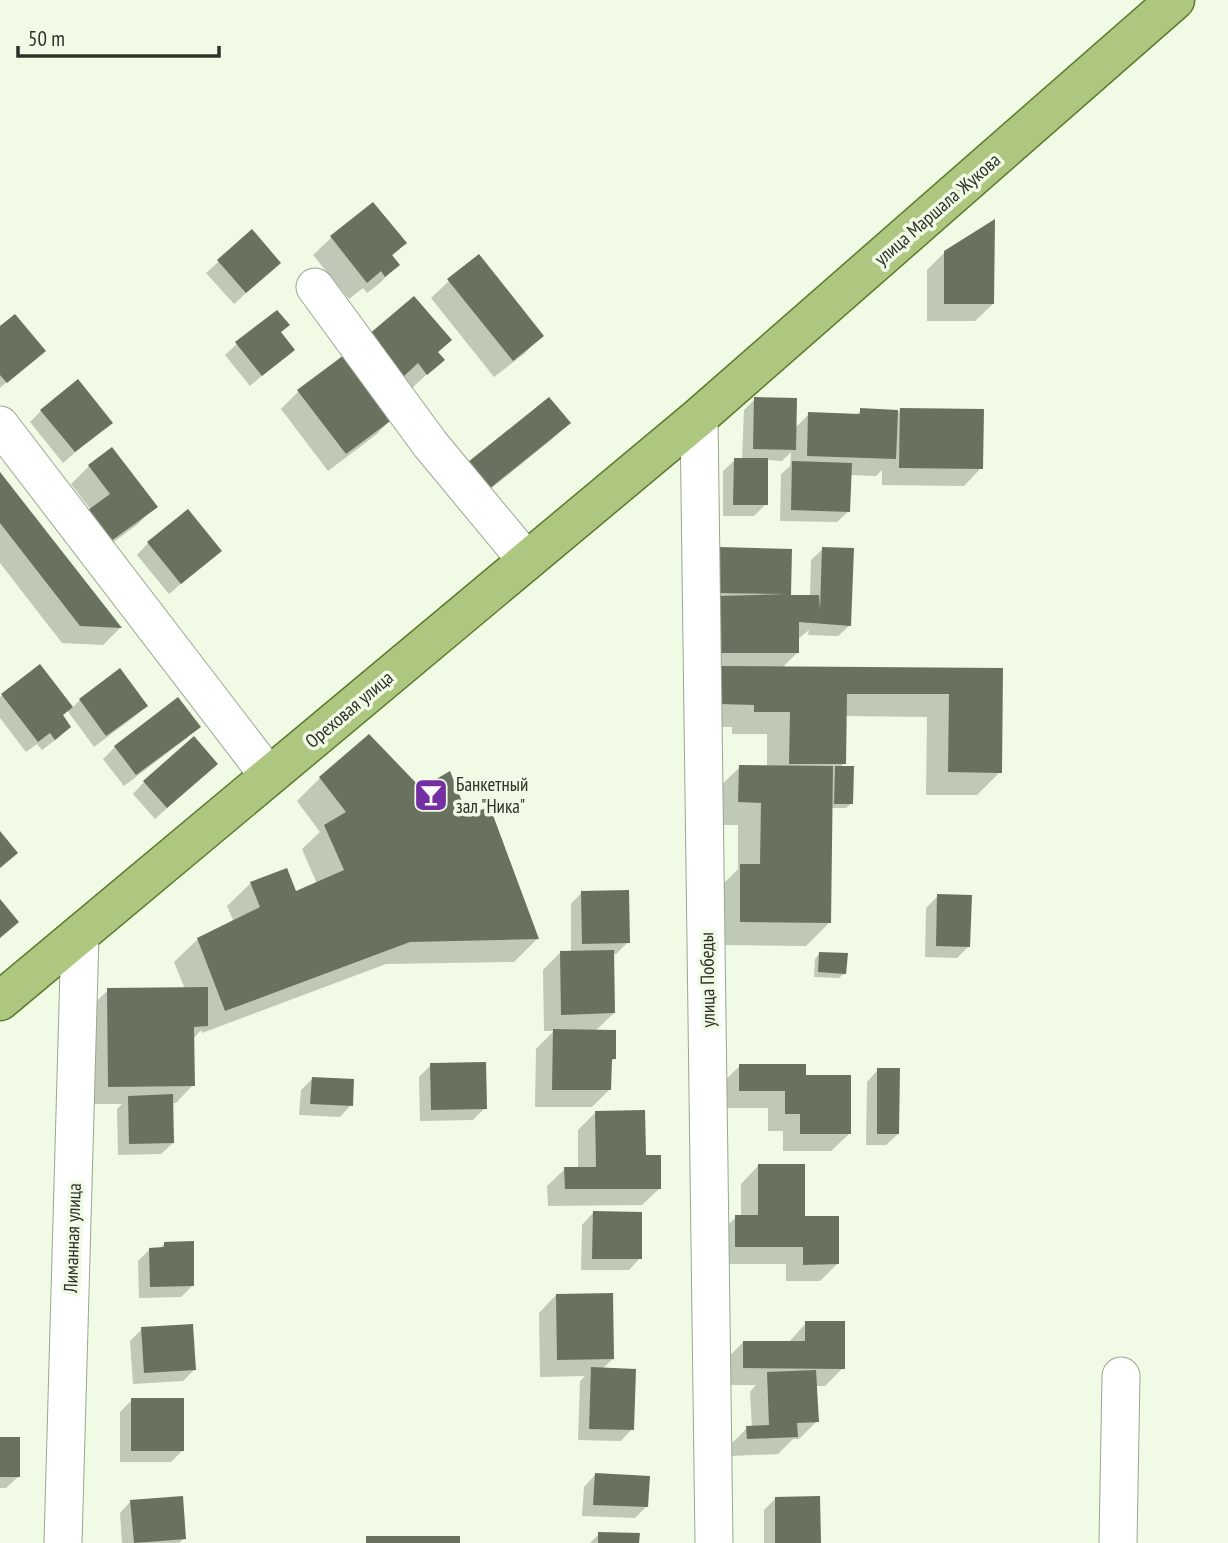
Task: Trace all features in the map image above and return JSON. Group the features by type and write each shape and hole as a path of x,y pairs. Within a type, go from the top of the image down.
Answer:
{"main road":[{"name":"улица Маршала Жукова","path":"699,417 1175,0"},
{"name":"Ореховая улица","path":"0,1001 699,417"}],"street":[{"path":"316,287 430,444 527,561"},
{"name":"улица Победы","path":"699,417 714,1543"},
{"path":"4,438 269,776"},
{"name":"Лиманная улица","path":"64,1543 80,934"},
{"path":"1118,1543 1122,1376"}],"building":[{"path":"373,202 407,243 392,255 400,265 385,277 381,271 367,283 330,236"},
{"path":"995,219 994,304 944,304 944,251"},
{"path":"252,229 281,263 246,293 217,260"},
{"path":"479,254 544,336 513,361 447,279"},
{"path":"414,296 452,340 438,352 445,360 427,375 418,363 404,376 368,335"},
{"path":"277,310 290,325 281,332 295,350 262,376 235,342"},
{"path":"15,314 46,351 7,383 0,375 0,326"},
{"path":"348,352 397,416 346,454 297,390"},
{"path":"78,379 113,423 75,452 40,410"},
{"path":"549,397 571,423 489,489 468,462"},
{"path":"754,397 797,398 796,450 753,449"},
{"path":"860,408 898,410 896,459 807,456 808,412 860,414"},
{"path":"900,408 984,409 983,469 899,468"},
{"path":"112,447 158,507 107,544 84,513 110,494 88,465"},
{"path":"734,458 768,458 768,505 733,505"},
{"path":"792,461 852,463 850,512 791,510"},
{"path":"0,472 122,628 80,626 0,523"},
{"path":"188,509 222,551 181,584 147,542"},
{"path":"719,547 792,549 791,595 819,595 820,610 822,547 854,548 851,626 799,622 799,653 719,653 719,596 786,594 718,593"},
{"path":"40,664 73,707 63,715 71,727 55,740 50,733 38,742 1,694"},
{"path":"720,666 1003,668 1002,773 948,772 949,694 847,694 846,764 789,764 790,712 754,712 754,705 720,704"},
{"path":"120,668 148,706 106,736 79,699"},
{"path":"178,697 201,727 136,775 114,746"},
{"path":"369,734 421,788 450,771 467,814 490,807 539,939 410,942 225,1011 197,938 260,907 250,882 287,868 296,891 344,870 324,825 346,812 319,777"},
{"path":"194,736 218,764 167,808 143,781"},
{"path":"739,765 833,766 831,923 740,922 740,864 760,864 761,803 738,802"},
{"path":"835,766 854,766 853,804 834,804"},
{"path":"0,831 18,853 0,868"},
{"path":"629,890 630,943 582,944 581,891"},
{"path":"937,894 972,895 970,947 936,946"},
{"path":"0,899 19,922 0,938"},
{"path":"614,950 615,1013 561,1015 560,951"},
{"path":"819,952 848,953 846,974 818,972"},
{"path":"208,987 208,1026 194,1027 195,1086 108,1087 107,988"},
{"path":"553,1029 616,1030 616,1059 612,1059 611,1090 552,1090"},
{"path":"486,1062 487,1109 431,1110 430,1063"},
{"path":"739,1064 806,1064 806,1075 851,1075 851,1134 800,1134 800,1114 785,1114 785,1091 739,1091"},
{"path":"877,1068 900,1068 899,1134 877,1134"},
{"path":"312,1077 354,1079 353,1106 310,1104"},
{"path":"173,1094 174,1143 129,1144 128,1096"},
{"path":"645,1110 646,1155 661,1155 661,1189 565,1189 564,1167 596,1167 595,1111"},
{"path":"758,1164 805,1164 805,1216 839,1216 839,1264 803,1265 803,1247 735,1247 735,1215 758,1215"},
{"path":"593,1211 642,1212 642,1259 592,1259"},
{"path":"194,1241 194,1286 150,1287 149,1248 164,1247 164,1242"},
{"path":"613,1293 614,1359 557,1360 556,1294"},
{"path":"805,1321 845,1321 845,1369 743,1368 743,1341 805,1341"},
{"path":"193,1324 196,1370 144,1373 141,1327"},
{"path":"591,1367 636,1369 634,1430 589,1429"},
{"path":"816,1370 819,1422 797,1423 798,1437 747,1439 746,1426 769,1425 767,1372"},
{"path":"131,1398 184,1398 184,1451 131,1451"},
{"path":"0,1437 20,1437 20,1477 0,1477"},
{"path":"595,1473 650,1476 648,1507 593,1505"},
{"path":"183,1496 186,1539 134,1543 130,1500"},
{"path":"820,1496 821,1543 775,1543 775,1497"},
{"path":"598,1532 640,1533 639,1543 598,1543"},
{"path":"366,1536 460,1536 460,1543 366,1543"}],"place":[{"name":"Банкетный зал \"Ника\"","path":"431,795"}]}
